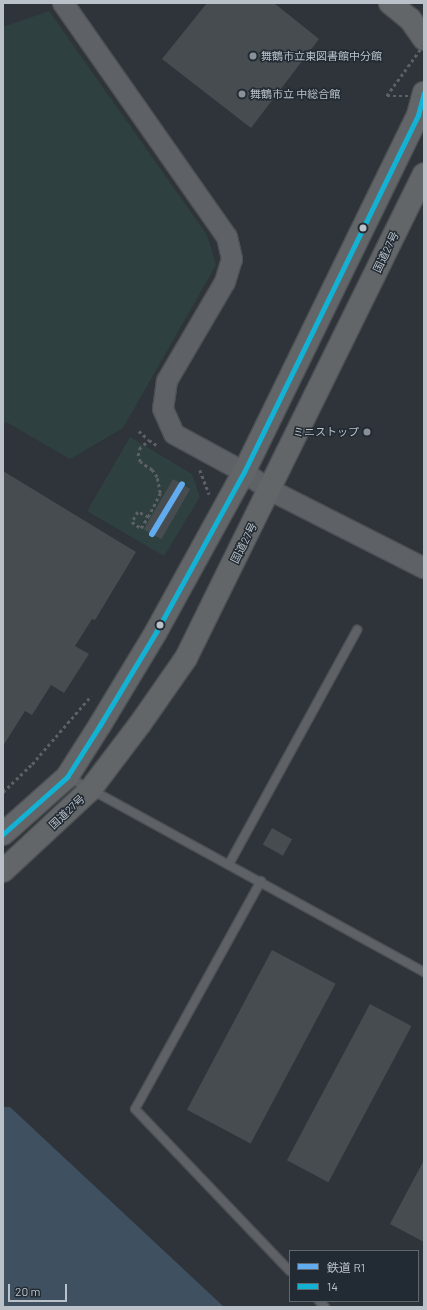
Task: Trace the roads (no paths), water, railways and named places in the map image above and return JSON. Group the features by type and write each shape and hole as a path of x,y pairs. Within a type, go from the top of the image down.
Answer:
{"highway":[{"path":"390,3 410,19 424,39"},
{"path":"3,834 67,776 156,632 244,472 414,122 424,95"},
{"name":"国道27号","path":"3,871 90,790 140,724 186,658 270,490 424,174"}],"street":[{"path":"63,3 227,237 232,259 225,282 167,381 163,409 174,434 244,472 270,490 424,568"}],"lane":[{"path":"229,864 357,630"},
{"path":"67,776 90,790 229,864 424,972"},
{"path":"260,881 135,1109 289,1270"}],"water":[{"path":"3,1107 10,1107 224,1307 3,1307"}],"rail line":[{"name":"R1","path":"152,534 182,484"}],"place":[{"name":"舞鶴市立東図書館中分館","path":"253,56"},
{"name":"舞鶴市立 中総合館","path":"242,94"},
{"name":"ミニストップ","path":"367,432"}]}
